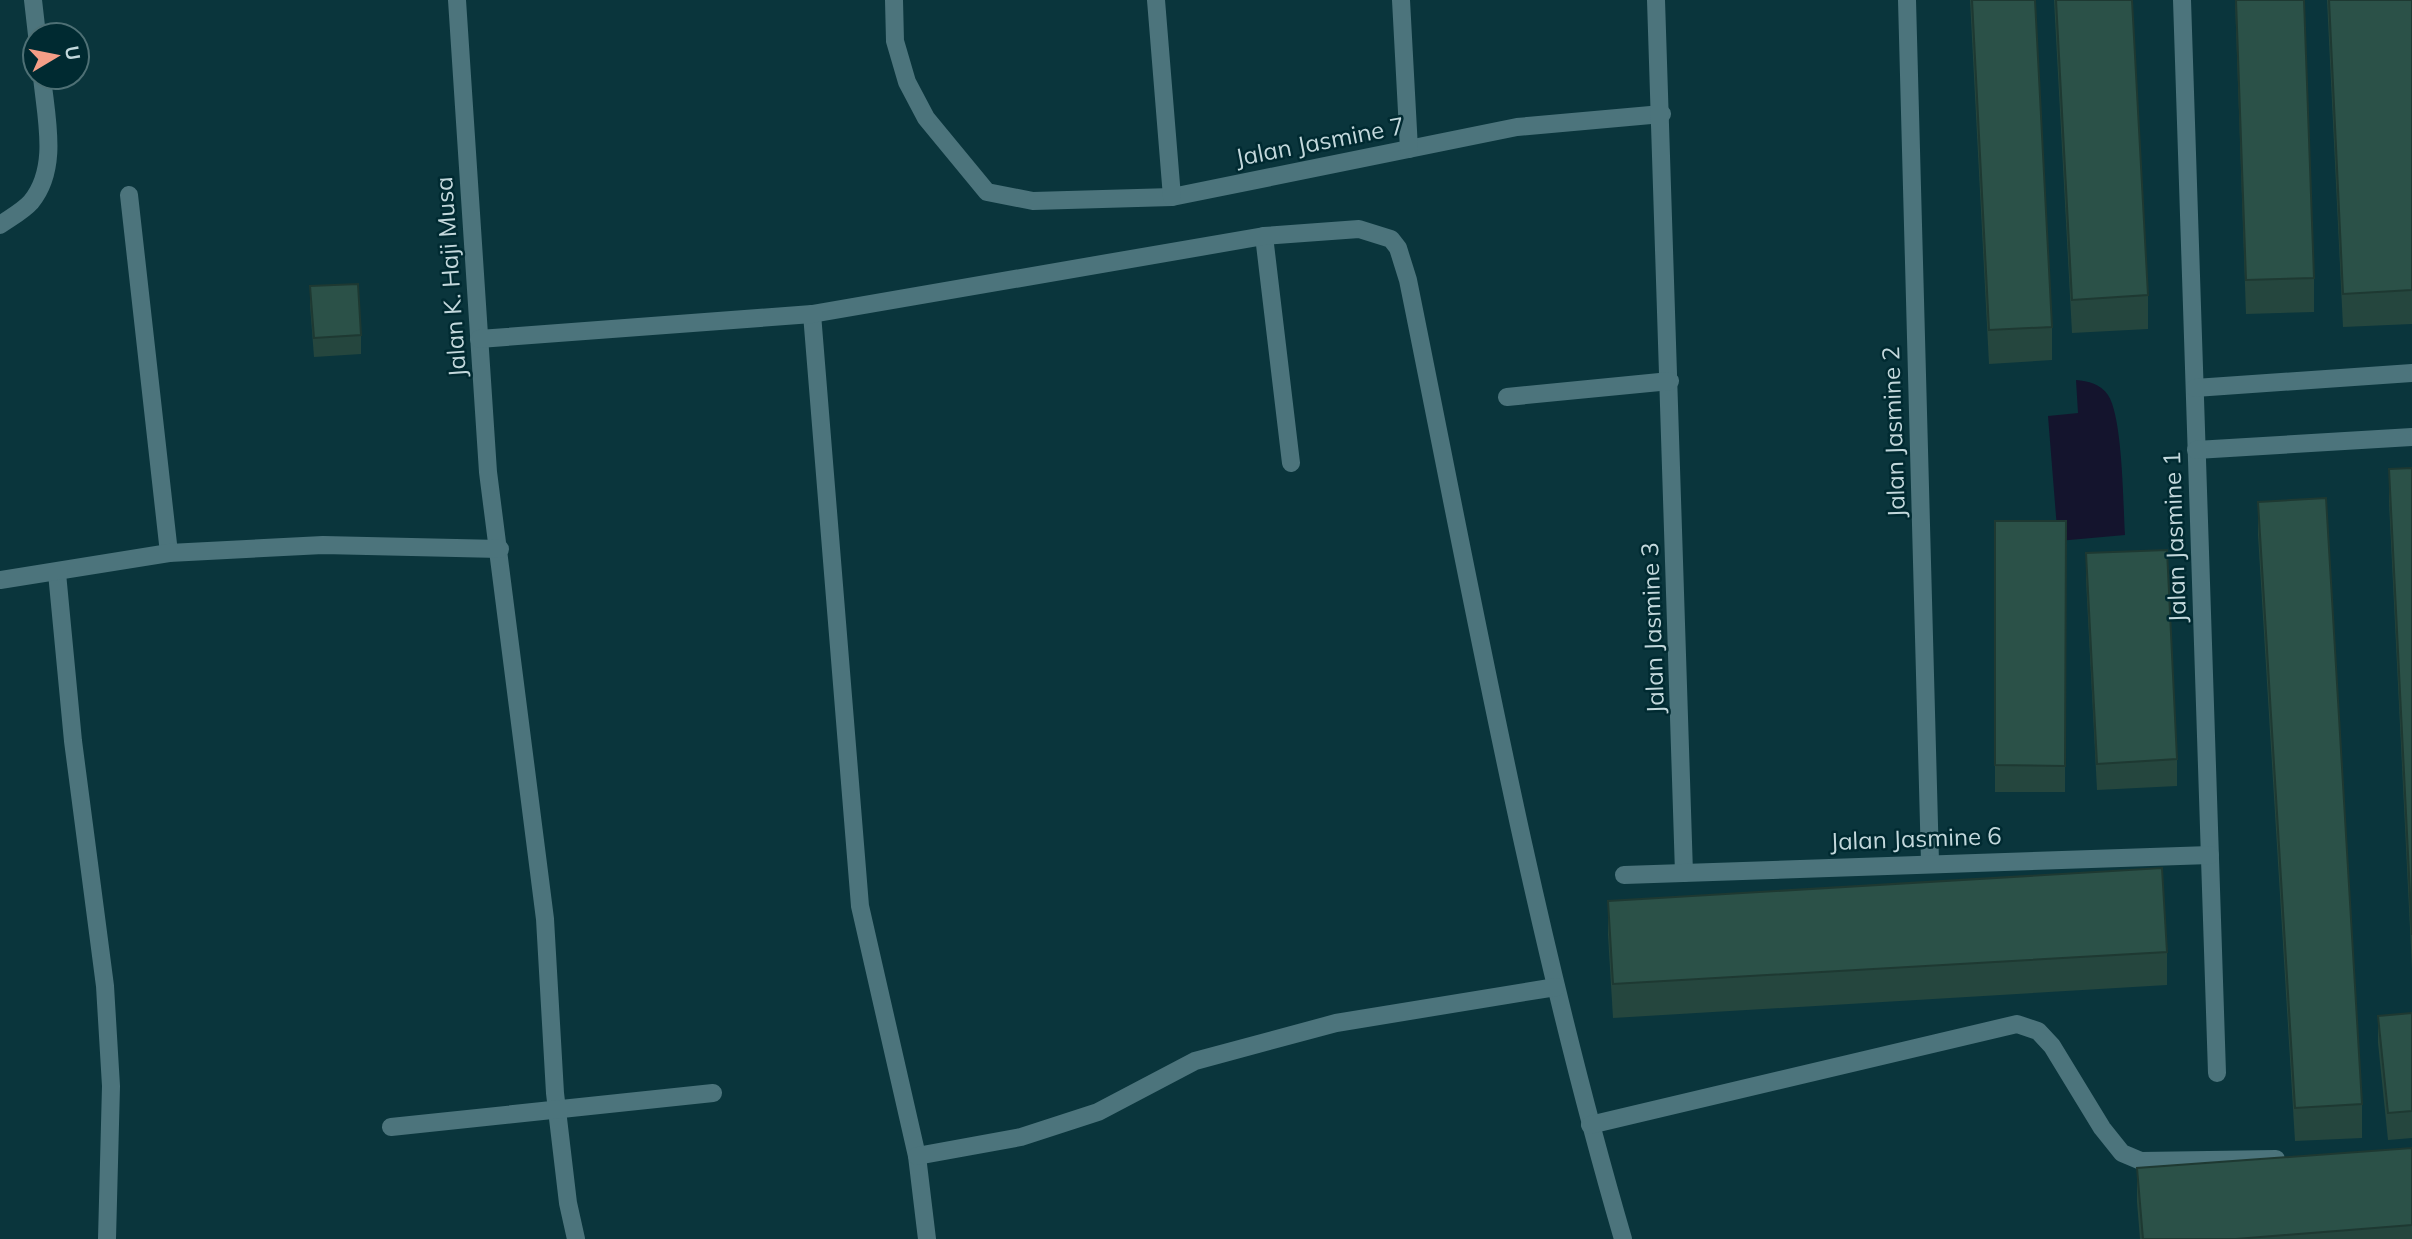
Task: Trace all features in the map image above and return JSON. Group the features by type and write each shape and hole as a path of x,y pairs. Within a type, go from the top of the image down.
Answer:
{"street":[{"path":"33,0 35,21"},
{"name":"Jalan K. Haji Musa","path":"457,0 488,472 500,549 545,919 557,1111 568,1203 576,1239"},
{"name":"Jalan Jasmine 7","path":"894,0 895,41 907,82 926,118 987,192 1033,201 1172,197 1517,127 1662,114"},
{"path":"1156,0 1172,197"},
{"path":"1401,0 1409,149"},
{"name":"Jalan Jasmine 3","path":"1656,0 1662,114 1684,873"},
{"name":"Jalan Jasmine 2","path":"1908,0 1930,862"},
{"name":"Jalan Jasmine 1","path":"2182,0 2217,1073"},
{"path":"0,225 29,204 46,179 48,135 43,91"},
{"path":"129,195 169,553"},
{"path":"480,339 812,314 1264,236 1359,229 1380,233 1391,239 1398,248 1408,280 1531,883 1590,1125 1623,1239"},
{"path":"1264,236 1291,463"},
{"path":"812,314 860,906 917,1156 927,1239"},
{"path":"2194,388 2412,373"},
{"path":"1507,397 1670,382"},
{"path":"2196,450 2412,437"},
{"path":"0,579 57,573 169,553 323,545 500,549"},
{"path":"57,573 73,741 105,986 111,1086 107,1239"},
{"name":"Jalan Jasmine 6","path":"1624,875 1930,862 2210,855"},
{"path":"917,1156 1021,1138 1098,1112 1195,1061 1336,1023 1556,987"},
{"path":"1590,1125 2017,1024 2038,1031 2052,1046 2102,1129 2122,1153 2141,1161 2290,1159"},
{"path":"391,1127 713,1093"}],"shaded area":[{"path":"2076,380 2090,382 2102,388 2113,406 2123,484 2125,535 2058,541 2048,416 2078,413"}],"building":[{"path":"1972,0 2035,0 2052,327 1989,330"},
{"path":"2056,0 2132,0 2148,295 2072,300"},
{"path":"2236,0 2304,0 2314,278 2246,280"},
{"path":"2329,0 2412,0 2412,290 2343,294"},
{"path":"358,284 361,335 314,338 310,286"},
{"path":"2412,468 2412,935 2389,469"},
{"path":"2326,498 2362,1104 2295,1108 2258,502"},
{"path":"1995,521 2066,521 2065,766 1995,765"},
{"path":"2167,550 2177,759 2097,764 2086,553"},
{"path":"2162,868 2167,952 1613,984 1608,901"},
{"path":"2412,1013 2412,1111 2388,1113 2378,1016"},
{"path":"2412,1148 2412,1225 2236,1239 2143,1239 2137,1168"}]}
